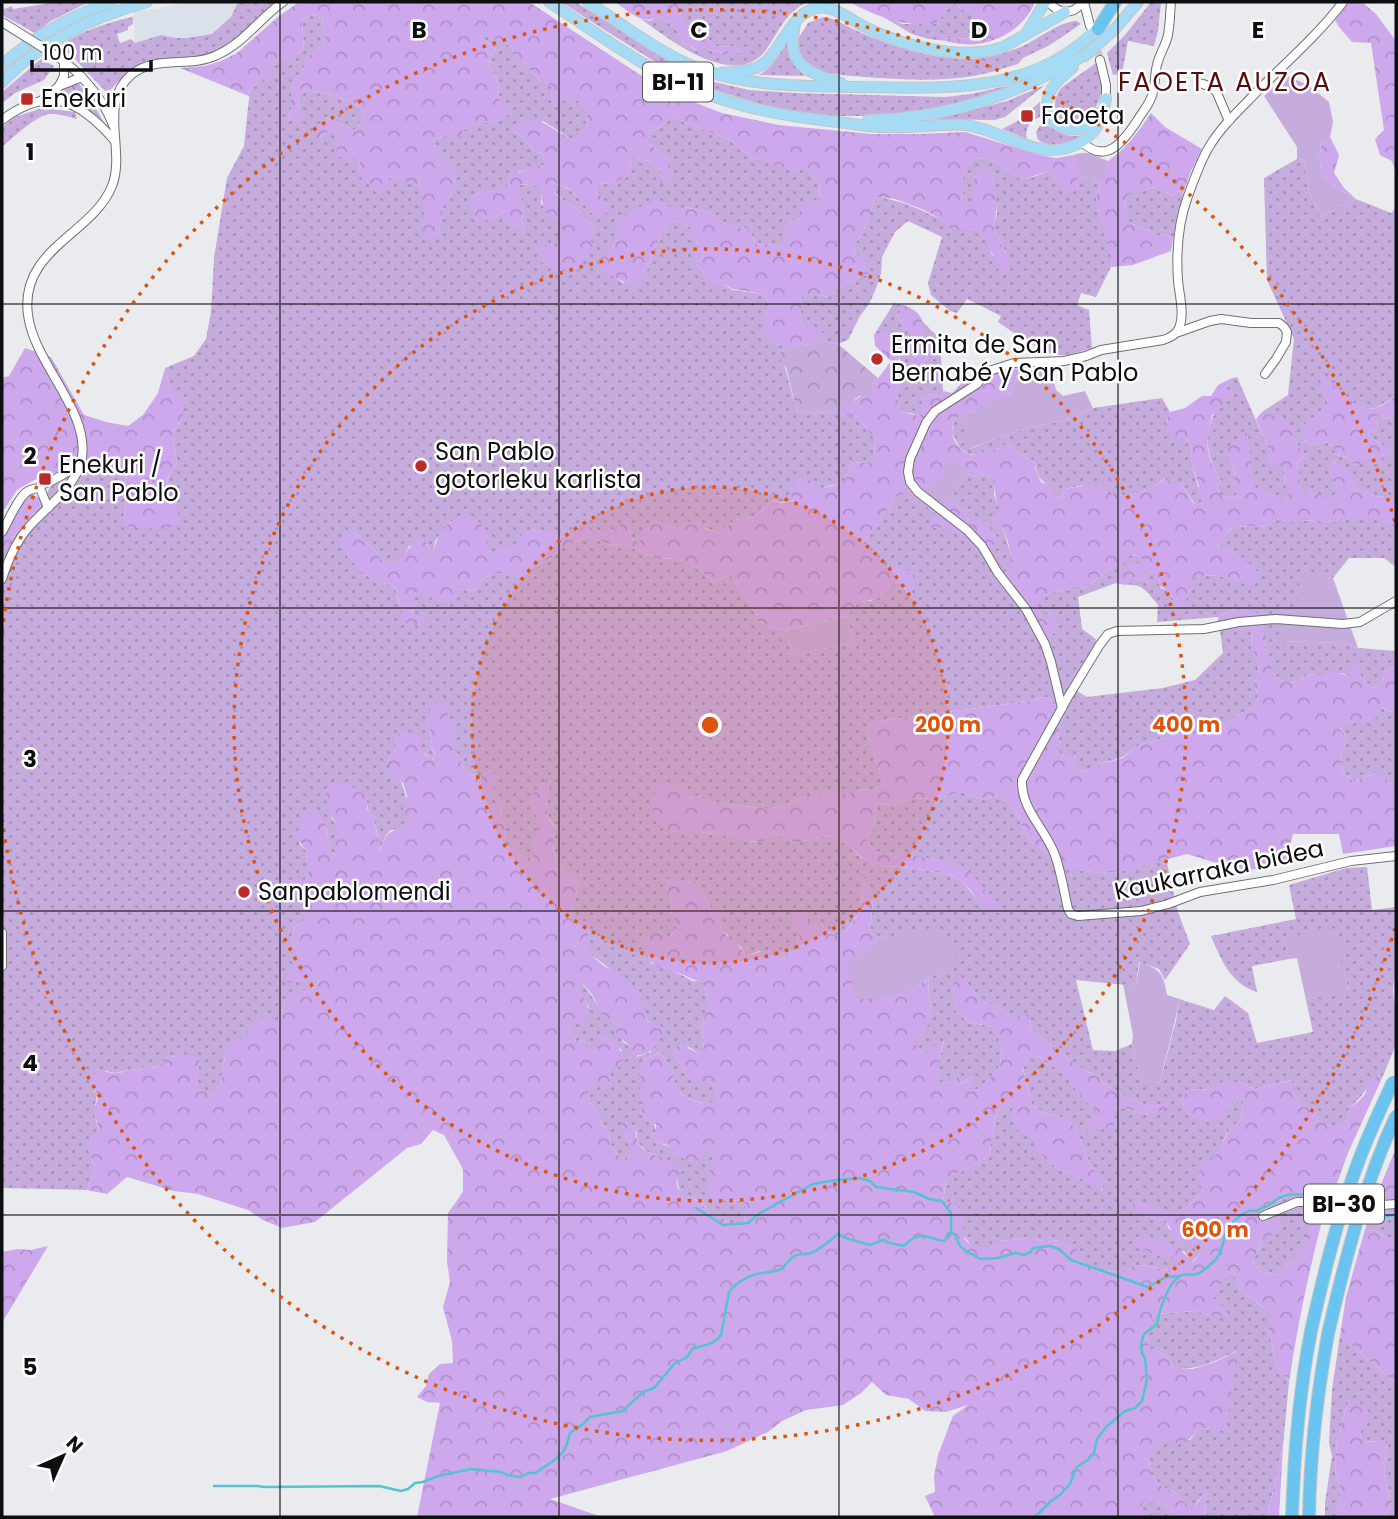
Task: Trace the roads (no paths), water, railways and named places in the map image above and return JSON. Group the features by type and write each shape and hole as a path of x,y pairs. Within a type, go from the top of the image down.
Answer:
{"highway":[{"path":"1098,29 1115,2"},
{"name":"BI-30","path":"1292,1517 1298,1412 1311,1331 1347,1195 1367,1140 1395,1079"},
{"name":"BI-30","path":"1309,1517 1315,1413 1328,1334 1363,1201 1396,1116"}],"main road":[{"path":"2,65 51,29 78,14 111,2"},
{"path":"2,82 29,57 58,37 95,19 147,2"},
{"name":"BI-11","path":"549,2 634,58 685,85 731,103 771,113 824,121 918,116 974,104 1033,83 1088,53 1115,29 1138,2"},
{"name":"BI-11","path":"588,2 666,52 729,78 810,87 943,88 988,83 1036,70 1072,49 1098,29 1122,2"},
{"path":"1026,34 1047,2"},
{"path":"715,73 757,68 765,63 795,22 817,8 827,8 867,28 911,44 939,51 967,53 1001,48 1070,11"},
{"path":"795,22 793,50 805,68 818,76 854,87"},
{"path":"1088,53 1051,89 1047,106 1049,114 1059,127 1067,130 1083,128 1093,122 1106,98"},
{"path":"824,121 886,128 967,125 1024,145 1065,149 1082,142 1097,127 1103,116 1106,98"}],"street":[{"path":"2,579 16,543 71,482 82,457 78,424 34,342 27,313 28,296 35,275 47,255 107,197 114,179 117,154 115,99 130,76 139,70 162,64 202,61 219,55 283,2"},
{"path":"1047,2 1054,8 1070,11 1090,26 1084,2 1070,11"},
{"path":"1082,142 1089,148 1104,152 1112,149 1120,144 1151,100 1157,64 1168,36 1171,2"},
{"path":"1062,708 1045,644 1026,609 998,573 982,546 967,530 918,492 910,482 908,472 913,449 935,411 976,384 986,372 1014,363 1064,361 1101,350 1163,340 1176,333 1181,317 1177,240 1188,198 1209,147 1229,121 1315,35 1343,2"},
{"path":"2,22 61,59 82,77 105,109 114,128"},
{"path":"59,86 64,76 61,59"},
{"path":"1100,60 1106,98"},
{"path":"2,120 13,111 42,100 59,86 82,77"},
{"path":"1203,84 1217,93 1229,121"},
{"path":"96,95 109,100 115,99"},
{"path":"42,100 77,106 101,125 115,141"},
{"path":"1176,333 1221,319 1279,323 1287,332 1286,342 1265,374"},
{"path":"44,489 69,471 82,457"},
{"path":"2,533 23,495 30,489 55,490 57,499"},
{"path":"44,489 48,508"},
{"name":"Kaukarraka bidea","path":"1396,601 1360,622 1343,624 1276,619 1203,629 1116,631 1108,634 1022,780 1021,794 1056,857 1068,909 1071,914 1078,916 1141,911 1200,892 1273,880 1351,861 1396,856"},
{"path":"2,933 2,966"},
{"path":"1263,1216 1297,1202 1322,1206 1396,1204"}],"waterway":[{"path":"696,1208 723,1225 748,1223 760,1213 813,1184 860,1178 870,1181 876,1187 914,1192 942,1201 951,1213 951,1231"},
{"path":"1035,1517 1070,1484 1076,1468 1094,1453 1097,1439 1107,1426 1142,1401 1147,1380 1141,1344 1144,1334 1157,1324 1165,1298 1176,1280 1182,1275 1199,1273 1217,1258 1227,1231 1244,1213 1257,1211 1281,1197 1292,1194 1325,1202"},
{"path":"1371,1212 1386,1216 1396,1215"},
{"path":"214,1486 379,1486 401,1491 415,1483 471,1469 520,1477 536,1473 562,1454 570,1433 590,1417 623,1411 643,1392 654,1388 674,1364 687,1357 693,1348 716,1341 721,1335 729,1292 736,1285 753,1275 779,1270 793,1257 815,1251 838,1234 870,1245 883,1240 904,1246 918,1236 945,1241 951,1232 960,1246 981,1259 1015,1253 1024,1255 1033,1248 1050,1246 1059,1249 1071,1260 1148,1287 1166,1277 1180,1276"}],"tunnel":[{"path":"1091,28 1100,60"}],"place":[{"name":"Enekuri","path":"27,99"},
{"name":"Faoeta","path":"1027,116"},
{"name":"Ermita de San Bernabé y San Pablo","path":"877,359"},
{"name":"San Pablo gotorleku karlista","path":"421,466"},
{"name":"Enekuri / San Pablo","path":"45,479"},
{"name":"Sanpablomendi","path":"244,892"}],"district":[{"name":"FAOETA AUZOA","path":"1225,82"}]}
